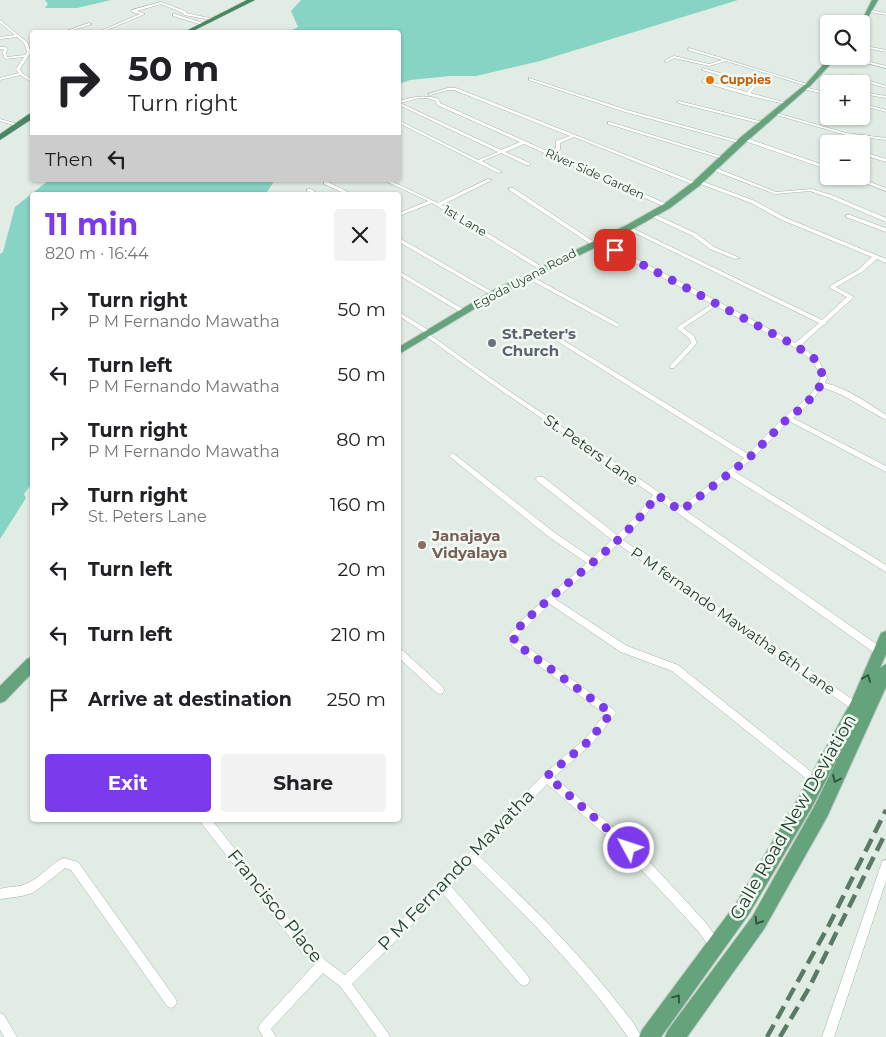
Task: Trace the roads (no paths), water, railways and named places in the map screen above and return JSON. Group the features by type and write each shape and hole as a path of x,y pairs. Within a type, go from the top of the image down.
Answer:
{"highway":[{"path":"191,30 251,0"},
{"path":"0,138 30,117"}],"main road":[{"path":"868,15 875,0"},
{"name":"Egoda Uyana Road","path":"401,351 493,294 628,228 667,206 714,169 743,140 806,86 826,65"},
{"name":"Galle Road New Deviation","path":"648,1037 743,908 856,707 882,644"},
{"path":"0,696 30,666"},
{"name":"Galle Road New Deviation","path":"675,1037 758,923 821,811 886,671"}],"street":[{"path":"105,30 144,15 134,10 159,3 185,14 212,19"},
{"path":"871,11 886,14"},
{"path":"174,15 204,24"},
{"path":"0,21 26,43 29,52 18,68 21,74 30,80"},
{"path":"71,30 90,24"},
{"path":"0,38 18,36"},
{"path":"26,43 30,42"},
{"path":"0,48 6,50 4,52 6,58 27,56"},
{"path":"870,48 886,51"},
{"path":"689,49 820,91"},
{"path":"666,61 674,57 709,65 727,60"},
{"path":"23,60 30,60"},
{"path":"870,63 886,67"},
{"path":"703,69 756,86 746,93"},
{"path":"0,79 21,74"},
{"path":"530,79 626,111 743,140 820,166"},
{"path":"703,81 785,103"},
{"path":"870,82 886,87"},
{"path":"878,90 886,87"},
{"path":"401,102 448,89 455,89 573,136 753,202 784,219 886,261"},
{"path":"870,94 886,97"},
{"name":"River Side Garden","path":"428,95 438,100 438,104 667,206"},
{"path":"679,102 762,123"},
{"path":"401,104 528,164"},
{"path":"870,107 886,112"},
{"path":"774,113 846,134 886,139"},
{"path":"0,120 17,125"},
{"path":"401,123 500,172"},
{"path":"609,123 725,158"},
{"path":"549,153 558,149 558,142 573,136"},
{"path":"479,161 524,142"},
{"path":"870,155 886,160"},
{"path":"714,169 775,193 810,190 832,197 886,220"},
{"path":"401,214 435,203 490,180"},
{"name":"1st Lane","path":"389,182 435,203 542,269"},
{"path":"326,183 346,192"},
{"path":"870,184 886,190"},
{"path":"511,189 596,243 716,303 796,346 816,360 824,378 795,414 788,418 749,458 681,511"},
{"path":"309,190 313,192"},
{"path":"652,215 695,235 712,248 737,258"},
{"path":"848,216 886,230"},
{"path":"628,228 824,322"},
{"path":"401,241 493,294"},
{"path":"796,346 851,297 832,287 860,271 876,257"},
{"path":"401,274 464,312"},
{"path":"528,276 617,325"},
{"path":"672,367 694,343 692,337 679,328 716,303"},
{"name":"St. Peters Lane","path":"401,315 491,381 657,495 882,644"},
{"path":"543,330 749,458"},
{"path":"821,384 846,395 886,418"},
{"path":"788,418 886,469"},
{"path":"452,456 552,535 593,563"},
{"path":"730,472 886,569"},
{"name":"P M fernando Mawatha 6th Lane","path":"540,479 619,541 856,707"},
{"name":"P M Fernando Mawatha","path":"345,983 473,857 547,776 589,741 611,713 515,643 513,634 619,541 657,495"},
{"path":"550,600 624,649 675,668 816,781"},
{"path":"401,655 440,690"},
{"path":"547,776 629,848 702,927 716,946"},
{"name":"Francisco Place","path":"208,822 303,945 322,965 345,983 384,1037"},
{"path":"473,857 546,928 575,960 635,1037"},
{"path":"0,894 26,891 64,863 74,866 171,1002"},
{"path":"828,1037 886,865"},
{"path":"444,886 524,980"},
{"path":"270,1037 264,1028 322,965"},
{"path":"0,1018 11,1037"}],"water":[{"path":"45,0 111,0 77,8 45,8 48,4"},
{"path":"301,0 738,0 540,61 476,76 450,76 410,80 401,83 401,30 292,30 298,27 291,11"},
{"path":"46,182 274,182 267,192 34,192"},
{"path":"30,195 30,486 24,494 26,498 0,539 0,254 3,252 15,207"}],"railway":[{"path":"767,1037 829,925 886,810"},
{"path":"780,1037 809,988 886,832"}],"place":[{"name":"Cuppies","path":"710,80"},
{"name":"St.Peter's Church","path":"492,343"},
{"name":"Janajaya Vidyalaya","path":"422,545"}]}
